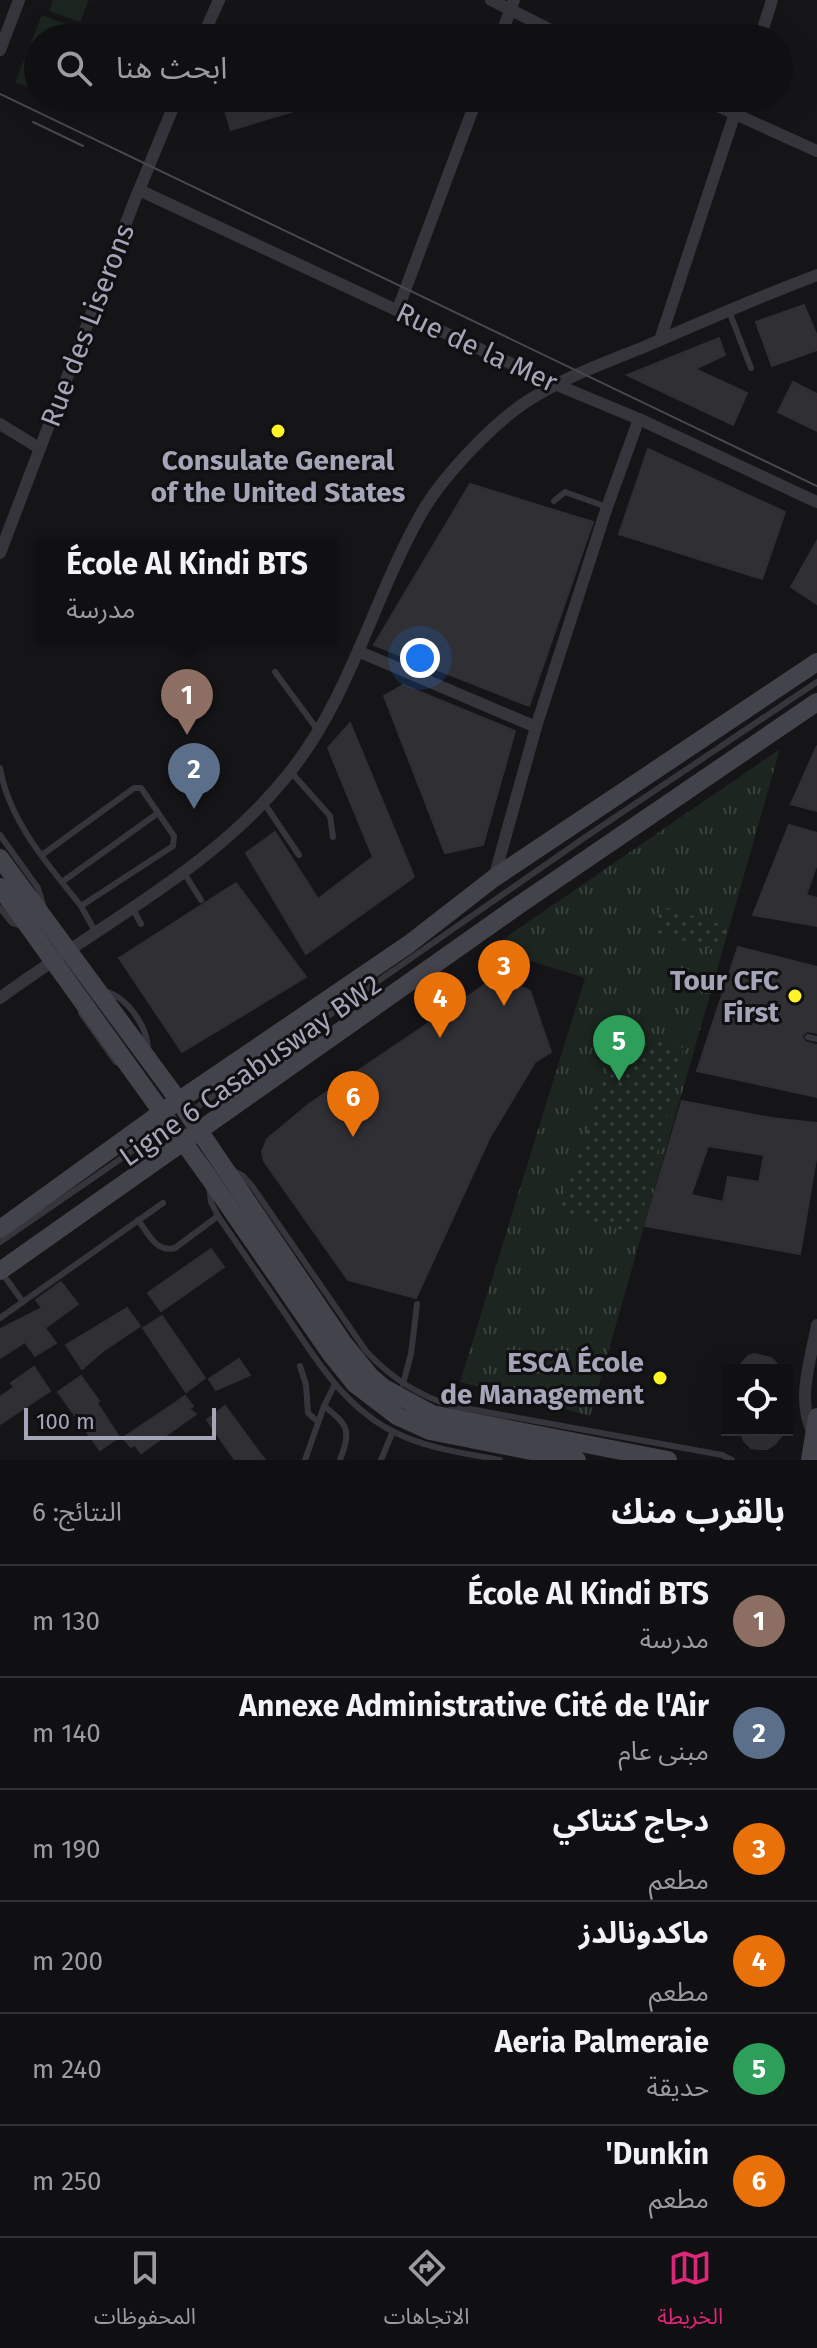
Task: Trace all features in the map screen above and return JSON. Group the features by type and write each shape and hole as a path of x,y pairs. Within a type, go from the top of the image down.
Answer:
{"main road":[{"path":"0,1229 183,1108 409,944 494,878 817,662"},
{"path":"0,1271 519,905 817,702"},
{"path":"0,858 36,924"},
{"path":"0,887 36,924 60,955 99,991 147,1057 183,1108 191,1136 343,1371 368,1396 397,1416 430,1431 577,1460"},
{"path":"60,955 80,997 167,1119 191,1136"},
{"path":"217,1174 350,1353 370,1376 399,1398 450,1420 668,1460"},
{"path":"810,1460 815,1426"}],"street":[{"path":"0,50 19,0"},
{"path":"208,24 219,0"},
{"path":"491,0 512,5 518,16 536,24"},
{"path":"764,24 772,0"},
{"path":"505,24 512,5"},
{"name":"Rue des Liserons","path":"0,553 171,112"},
{"path":"398,309 472,112"},
{"path":"731,112 817,151"},
{"path":"660,340 735,114"},
{"name":"Rue de la Mer","path":"139,190 557,385 639,419 817,502"},
{"path":"0,998 184,873 264,803 319,732 360,652 422,512 438,489 511,414 533,397 557,385 817,275"},
{"path":"494,878 536,727 607,507 639,419"},
{"path":"0,424 39,448"},
{"path":"360,652 536,727"},
{"path":"815,1426 805,1413 804,1397 817,1325"}],"lane":[{"path":"729,311 751,368"},
{"path":"554,501 565,492 607,507"},
{"path":"275,672 319,732"},
{"name":"Ligne 6 Casabusway BW2","path":"183,1108 817,682"},
{"path":"0,768 4,791 28,837 81,906 95,931"},
{"path":"291,772 325,809 332,822 333,837"},
{"path":"42,855 134,788 141,788 174,836 173,846 81,906"},
{"path":"264,803 299,855"},
{"path":"62,882 158,813"},
{"path":"0,835 41,894 36,924 12,923 0,908"},
{"path":"184,873 201,900"},
{"path":"132,907 141,924"},
{"path":"808,1037 817,1039"},
{"name":"Ligne 6 Casabusway BW2","path":"0,1242 167,1119"},
{"path":"500,1460 424,1445 393,1431 363,1412 335,1384 218,1216 209,1194 217,1174 237,1172 248,1181 366,1351 403,1384 453,1406 722,1455 732,1460"},
{"path":"0,1318 163,1203"},
{"path":"138,1220 159,1247 167,1250 175,1248 218,1216"},
{"path":"0,1271 23,1302"},
{"path":"403,1384 411,1354 417,1304"},
{"path":"300,1366 306,1385 308,1413 318,1422"},
{"path":"305,1460 335,1384"},
{"path":"324,1406 338,1417 348,1431 340,1460"},
{"path":"381,1460 393,1431"}],"green space":[{"path":"53,0 89,0 80,22 49,11"},
{"path":"42,15 66,24 38,24"},
{"path":"24,60 24,86 15,82"},
{"path":"780,749 590,1416 460,1382 585,978 490,948"},
{"path":"661,906 726,926 719,951 652,931"},
{"path":"621,1030 684,1048 637,1234 559,1212"}],"building":[{"path":"225,112 290,112 231,130"},
{"path":"804,305 817,336 817,350 772,366 756,322"},
{"path":"719,338 725,355 695,369 747,393 733,425 627,375"},
{"path":"793,382 817,394 817,431 778,412"},
{"path":"648,449 785,512 762,579 619,534"},
{"path":"470,484 593,522 529,706 374,645"},
{"path":"817,541 817,604 791,587"},
{"path":"403,685 515,731 483,845 445,853 384,696"},
{"path":"350,723 414,877 306,954 246,853 275,832 318,899 373,857 328,748"},
{"path":"817,746 817,811 791,804"},
{"path":"789,825 817,833 817,864 806,895 817,898 817,926 753,915"},
{"path":"236,883 306,977 182,1052 119,958"},
{"path":"738,947 817,967 817,1033 807,1031 802,1036 805,1042 817,1045 817,1097 697,1071"},
{"path":"498,976 530,991 551,1052 535,1062 489,1139 416,1298 348,1280 264,1161 262,1152 267,1139 309,1104"},
{"path":"682,1101 771,1118 817,1123 817,1153 800,1254 645,1226","holes":["708,1146 764,1155 759,1182 728,1177 723,1202 691,1195"]},
{"path":"211,1249 224,1267 161,1311 148,1293"},
{"path":"61,1282 78,1304 45,1328 56,1343 35,1356 25,1342 0,1358 0,1329 42,1308 36,1300"},
{"path":"127,1308 140,1326 82,1369 66,1345"},
{"path":"162,1316 205,1378 186,1392 143,1328"},
{"path":"754,1354 771,1358 777,1364 741,1364"},
{"path":"239,1359 250,1375 216,1390 209,1379"},
{"path":"34,1367 50,1391 0,1424 0,1397 14,1387 11,1383"},
{"path":"81,1376 119,1437 100,1450 58,1392"},
{"path":"185,1396 193,1406 189,1409 196,1414 141,1453 123,1438"},
{"path":"225,1406 265,1460 235,1460 207,1420"},
{"path":"742,1436 781,1436 767,1449 751,1448"}],"tram line":[{"path":"0,94 24,106"},
{"path":"38,112 817,486"},
{"path":"33,122 83,146"}],"place":[{"name":"Consulate General of the United States","path":"278,431"},
{"name":"École Al Kindi BTS","path":"187,735"},
{"name":"Annexe Administrative Cité de l'Air","path":"194,809"},
{"name":"Tour CFC First","path":"795,996"},
{"name":"دجاج كنتاكي","path":"504,1006"},
{"name":"ماكدونالدز","path":"440,1038"},
{"name":"Aeria Palmeraie","path":"619,1081"},
{"name":"Dunkin'","path":"353,1137"},
{"name":"ESCA École de Management","path":"660,1378"}]}
